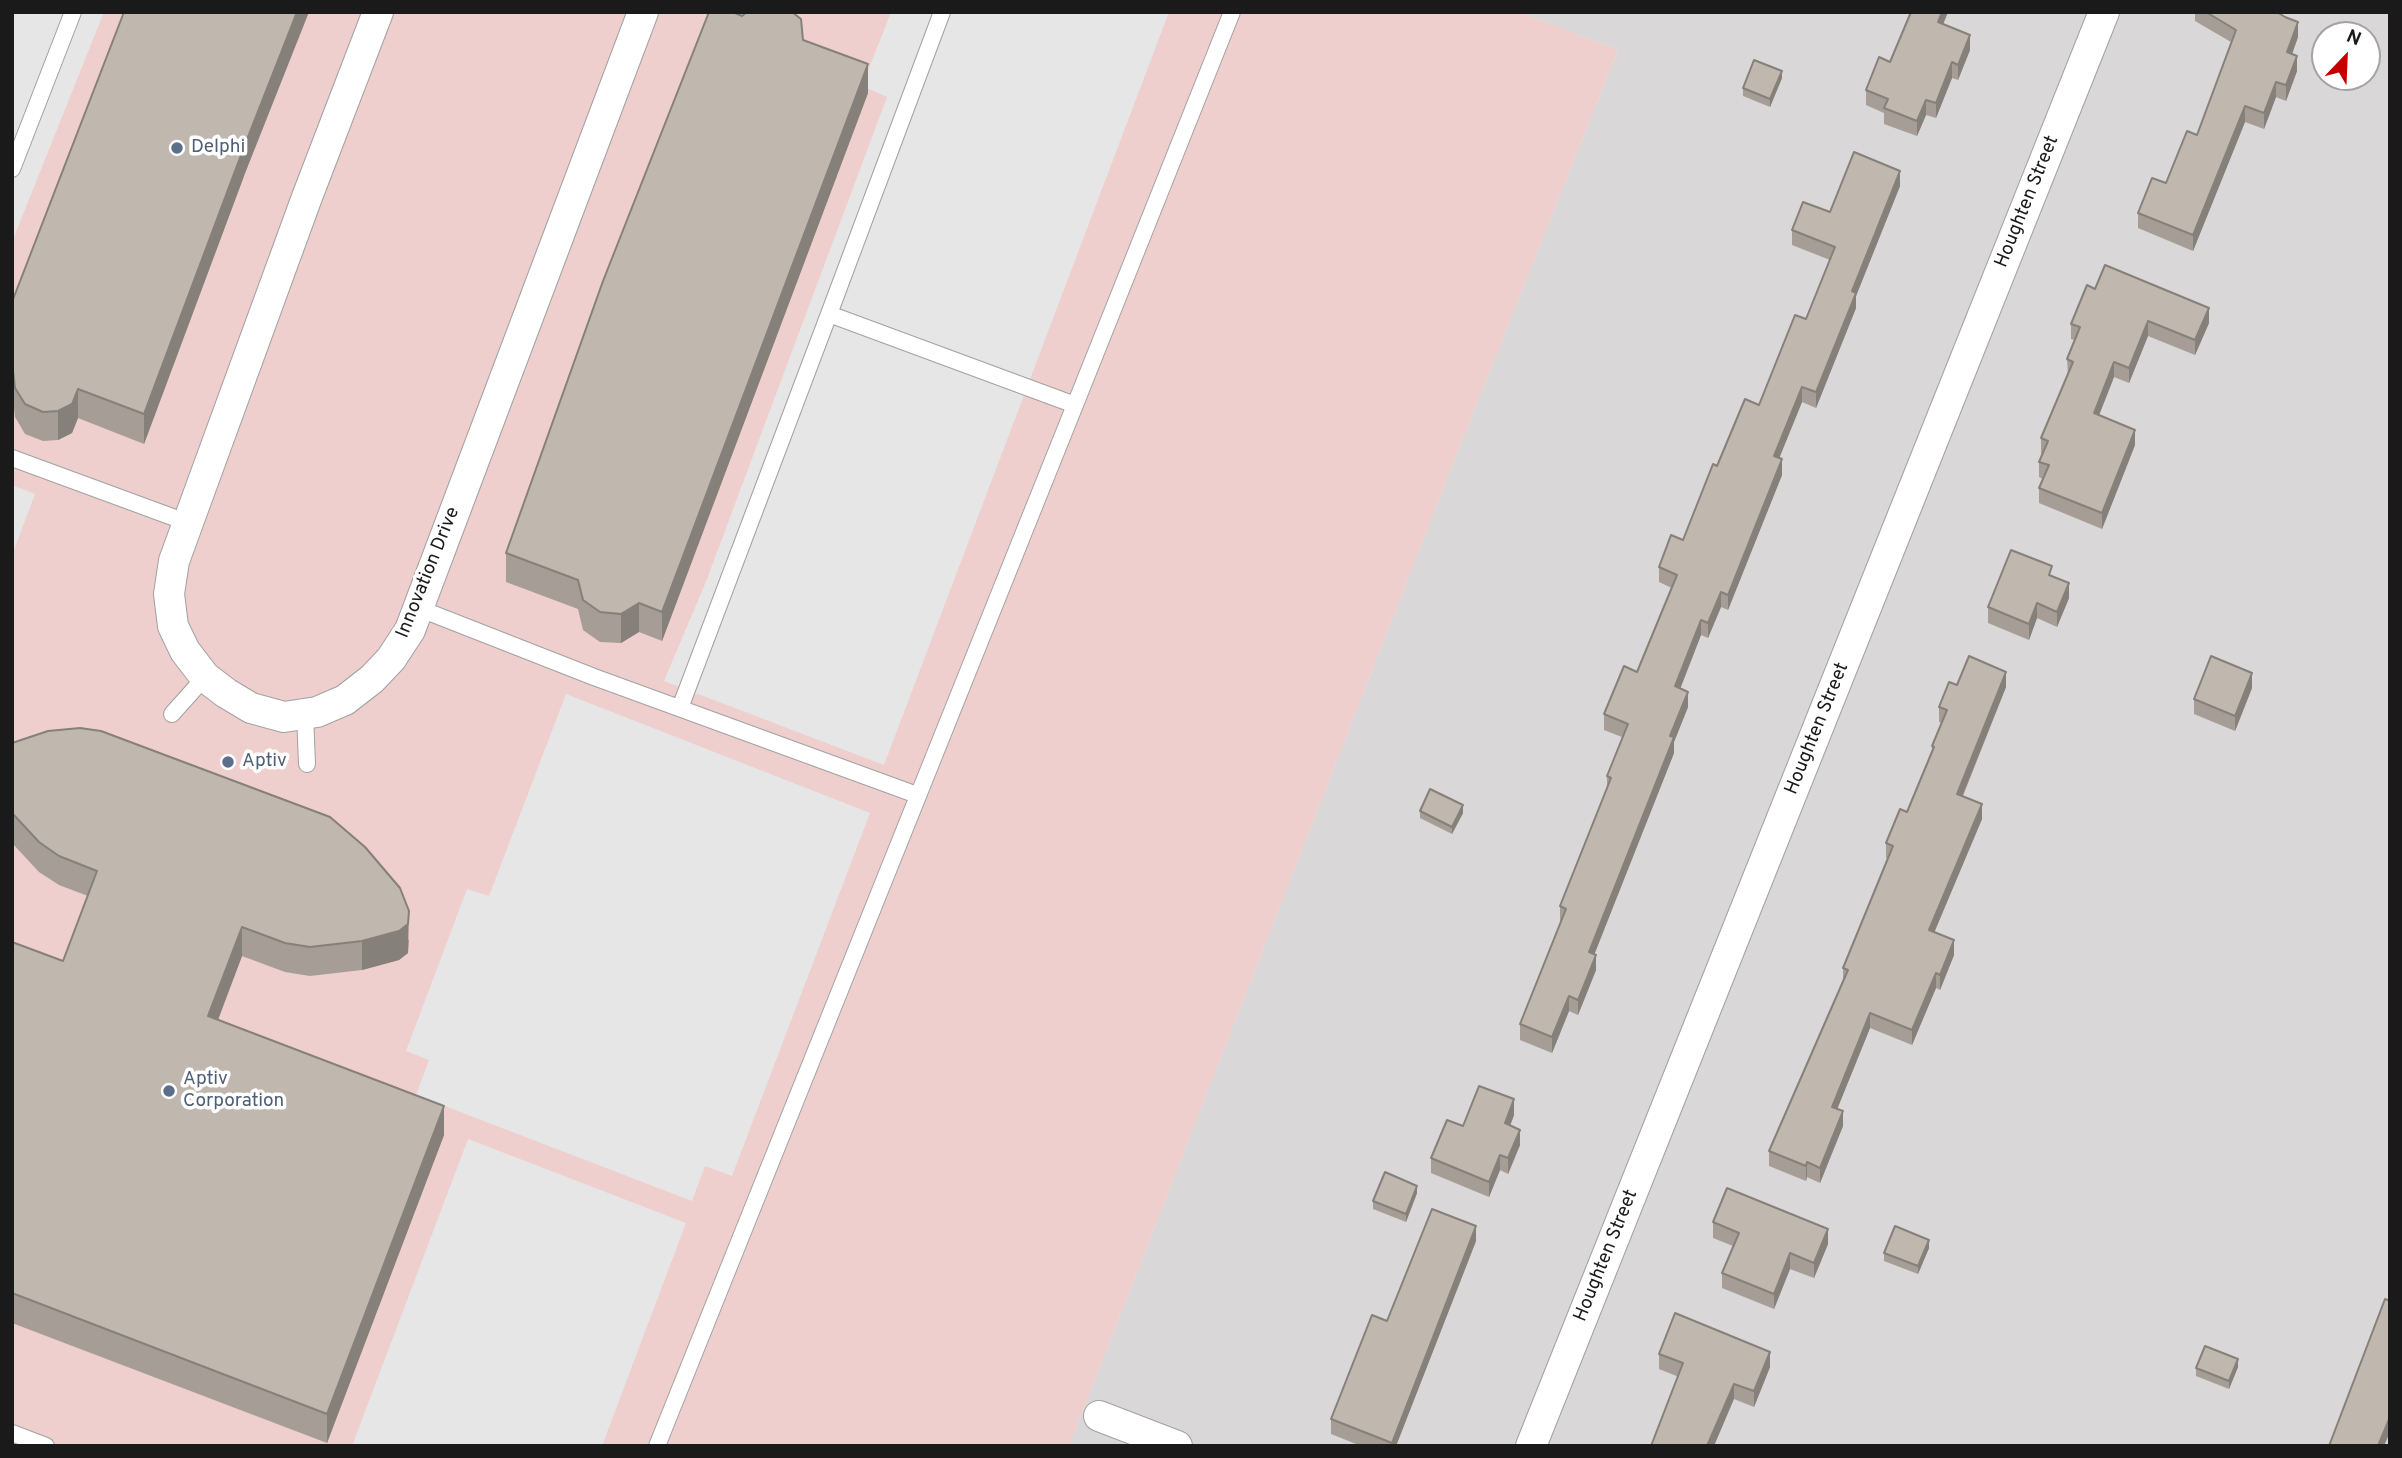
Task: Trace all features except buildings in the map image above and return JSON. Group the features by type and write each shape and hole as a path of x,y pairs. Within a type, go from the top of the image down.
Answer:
{"street":[{"name":"Innovation Drive","path":"378,12 173,561 169,594 173,626 185,651 205,677 251,708 284,717 317,712 345,700 372,679 391,659 410,630 643,12"},
{"name":"Houghten Street","path":"1531,1446 2104,12"},
{"path":"1099,1416 1177,1446"}],"lane":[{"path":"12,169 73,12"},
{"path":"680,708 942,12"},
{"path":"657,1446 1233,12"},
{"path":"829,314 1075,405"},
{"path":"12,458 187,522"},
{"path":"418,608 594,677 917,795"},
{"path":"172,714 205,677"},
{"path":"305,714 307,764"},
{"path":"12,1433 46,1446"}],"shaded area":[{"path":"12,12 1519,12 1618,50 1455,458 1069,1446 12,1446"},
{"path":"12,12 104,12 12,242"},
{"path":"891,12 1169,12 884,765 664,681 707,579 887,97 862,86"},
{"path":"1519,12 2390,12 2390,1446 1069,1446 1455,458 1618,50"},
{"path":"12,485 35,494 12,555"},
{"path":"566,694 870,813 732,1176 705,1166 692,1201 416,1095 429,1060 406,1051 467,889 489,896"},
{"path":"468,1139 686,1223 602,1446 352,1446"}],"place":[{"name":"Delphi","path":"177,148"},
{"name":"Aptiv","path":"228,762"},
{"name":"Aptiv Corporation","path":"169,1091"}]}
